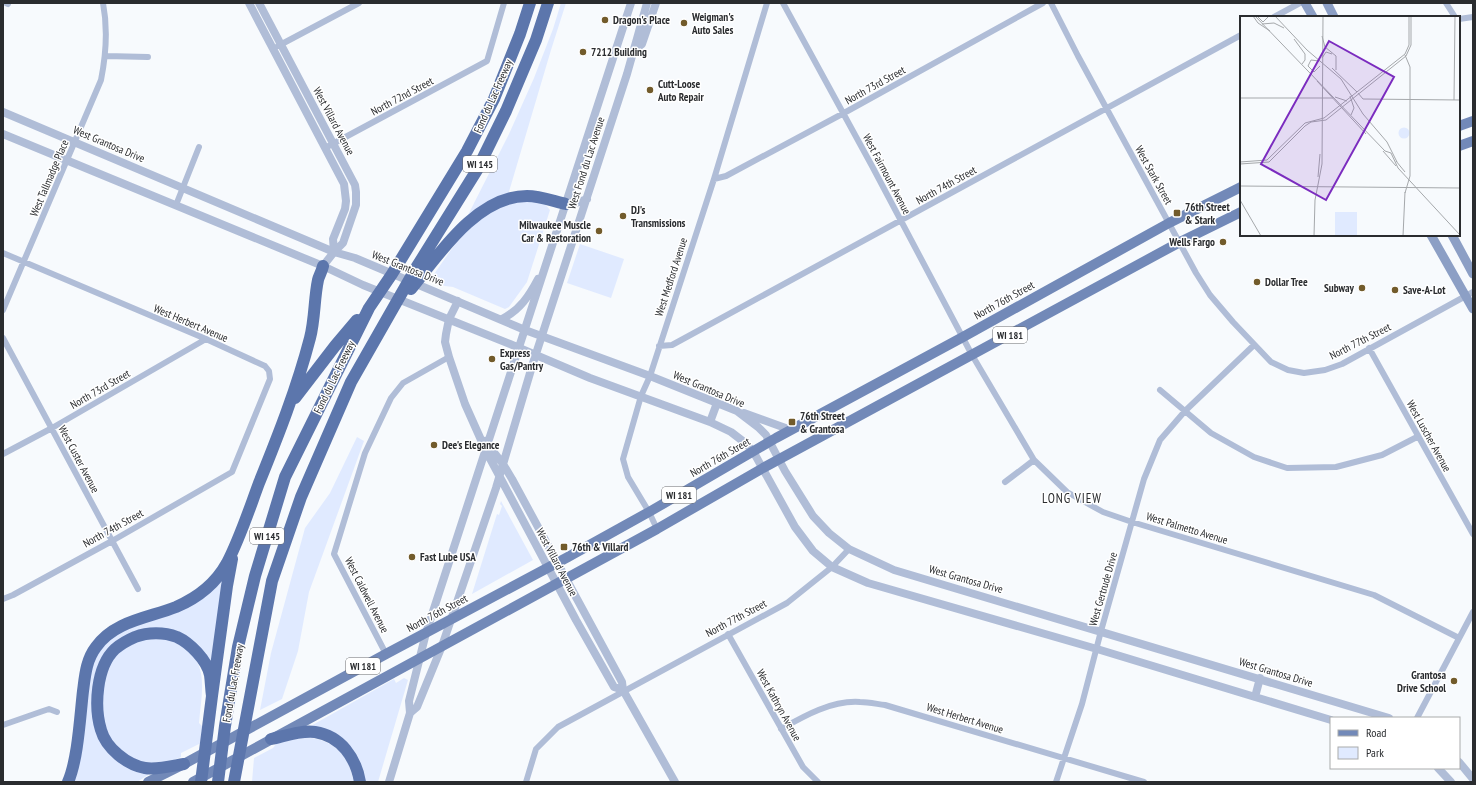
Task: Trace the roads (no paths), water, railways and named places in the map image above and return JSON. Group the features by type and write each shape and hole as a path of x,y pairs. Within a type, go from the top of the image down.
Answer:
{"highway":[{"name":"Fond du Lac Freeway","path":"218,782 225,726 238,647 254,576 285,477 369,308 392,274 467,151 494,99 520,34 530,3"},
{"name":"Fond du Lac Freeway","path":"235,780 272,581 301,497 351,382 416,268 477,170 506,111 536,40 548,3"},
{"path":"389,314 453,237 465,224 481,211 504,201 524,196 539,197 566,204"},
{"path":"68,782 73,765 77,741 86,672 90,657 95,648 103,638 123,625 189,601 202,592 217,578 226,564 238,539 290,405 311,336 318,280 323,266"},
{"path":"290,405 335,346 369,308"},
{"path":"202,782 227,586 238,539"},
{"path":"184,764 145,768 137,766 115,751 106,740 101,730 98,715 99,685 104,664 114,650 134,638 141,635 156,633 170,635 184,641 194,649 202,660 210,674 212,696"},
{"path":"271,740 299,733 313,732 329,737 341,744 349,753 355,763 360,782"}],"main road":[{"path":"1306,3 1312,16"},
{"path":"1327,3 1334,16"},
{"path":"1460,126 1473,121"},
{"path":"1460,146 1473,141"},
{"name":"North 76th Street","path":"148,782 184,764 649,512 769,442 1169,223 1240,188"},
{"name":"WI 181","path":"193,782 657,529 763,468 1180,242 1240,212"},
{"path":"1433,236 1469,294 1473,309"},
{"path":"1453,236 1473,274"}],"street":[{"name":"West Tallmadge Place","path":"3,310 101,80 106,56 105,14 103,3"},
{"name":"West Villard Avenue","path":"249,3 277,46 334,144 352,179 356,192 354,213 343,244 334,252 323,266"},
{"name":"West Villard Avenue","path":"259,3 277,46 344,184 346,193 345,209 333,239 334,252"},
{"path":"277,46 359,3"},
{"name":"North 72nd Street","path":"326,148 487,61 504,3"},
{"name":"West Fond du Lac Avenue","path":"389,782 410,713 409,701 426,632 548,262 631,3"},
{"name":"West Fond du Lac Avenue","path":"410,713 417,707 442,646 449,620 500,477 536,355 587,199 647,3"},
{"path":"633,51 642,44 656,3"},
{"name":"West Medford Avenue","path":"657,529 649,512 628,477 623,459 641,396 650,376 714,179 767,3"},
{"name":"West Fairmount Avenue","path":"783,3 844,114 972,355"},
{"name":"North 73rd Street","path":"714,179 726,176 844,114 1044,3"},
{"name":"West Stark Street","path":"1051,3 1196,274 1210,295 1254,345"},
{"path":"1276,16 1300,3"},
{"path":"1446,3 1454,16"},
{"path":"1460,19 1473,17"},
{"name":"North 74th Street","path":"659,346 672,345 1240,36"},
{"path":"106,56 148,57"},
{"name":"West Grantosa Drive","path":"3,112 334,252 374,266 525,330 650,376 737,411 766,435 779,460 813,516 829,533 848,549 894,570 1260,678 1386,717"},
{"path":"3,134 323,266 363,285 590,378 710,422 731,432 753,451 795,527 813,551 832,566 868,583 1097,649 1330,720"},
{"path":"176,205 199,147"},
{"path":"566,204 574,204 587,199"},
{"name":"West Herbert Avenue","path":"3,253 206,339 265,366 269,371 270,378 232,472"},
{"path":"502,320 521,306 548,262"},
{"name":"North 77th Street","path":"1254,345 1271,362 1288,370 1304,373 1325,370 1342,364 1469,294"},
{"name":"West Villard Avenue","path":"458,301 449,319 445,342 448,357 465,404 480,436 487,447 500,477 556,584 614,686 623,690"},
{"name":"West Custer Avenue","path":"3,338 138,588"},
{"name":"North 73rd Street","path":"3,454 52,428 206,339"},
{"name":"West Gertrude Drive","path":"1056,782 1082,704 1144,479 1160,440 1185,411 1254,345"},
{"name":"West Luscher Avenue","path":"1369,348 1473,534"},
{"name":"West Palmetto Avenue","path":"972,355 1034,460 1067,492 1103,512 1132,522 1374,595 1459,638"},
{"name":"West Caldwell Avenue","path":"386,654 334,554 364,453 391,398 403,382 448,357"},
{"path":"1160,390 1211,433 1254,458 1287,468 1336,467 1382,455 1418,437"},
{"path":"710,422 717,403"},
{"path":"737,411 791,430"},
{"name":"West Villard Avenue","path":"487,447 503,464 622,682 623,690 675,782"},
{"path":"1005,482 1034,460"},
{"name":"North 74th Street","path":"3,599 112,541 232,472"},
{"name":"North 77th Street","path":"623,690 787,603 832,566 848,549"},
{"path":"1418,717 1473,612"},
{"name":"West Kathryn Avenue","path":"728,634 803,767 818,782"},
{"path":"1255,697 1260,678"},
{"path":"526,782 536,749 558,727 623,690"},
{"name":"West Herbert Avenue","path":"781,729 804,716 834,705 859,701 885,705 1144,782"},
{"path":"3,725 49,709 57,712"},
{"path":"1460,763 1473,779"},
{"path":"1439,769 1451,782"}],"place":[{"name":"Dragon's Place","path":"605,20"},
{"name":"Weigman's Auto Sales","path":"684,23"},
{"name":"7212 Building","path":"583,52"},
{"name":"Cutt-Loose Auto Repair","path":"650,90"},
{"name":"76th Street & Stark","path":"1177,213"},
{"name":"DJ's Transmissions","path":"623,216"},
{"name":"Milwaukee Muscle Car & Restoration","path":"599,231"},
{"name":"Wells Fargo","path":"1223,242"},
{"name":"Dollar Tree","path":"1257,282"},
{"name":"Subway","path":"1362,288"},
{"name":"Save-A-Lot","path":"1395,290"},
{"name":"Express Gas/Pantry","path":"492,359"},
{"name":"76th Street & Grantosa","path":"792,422"},
{"name":"Dee's Elegance","path":"434,445"},
{"name":"76th & Villard","path":"564,547"},
{"name":"Fast Lube USA","path":"412,557"},
{"name":"Grantosa Drive School","path":"1454,681"}],"district":[{"name":"LONG VIEW","path":"1072,498"}]}
